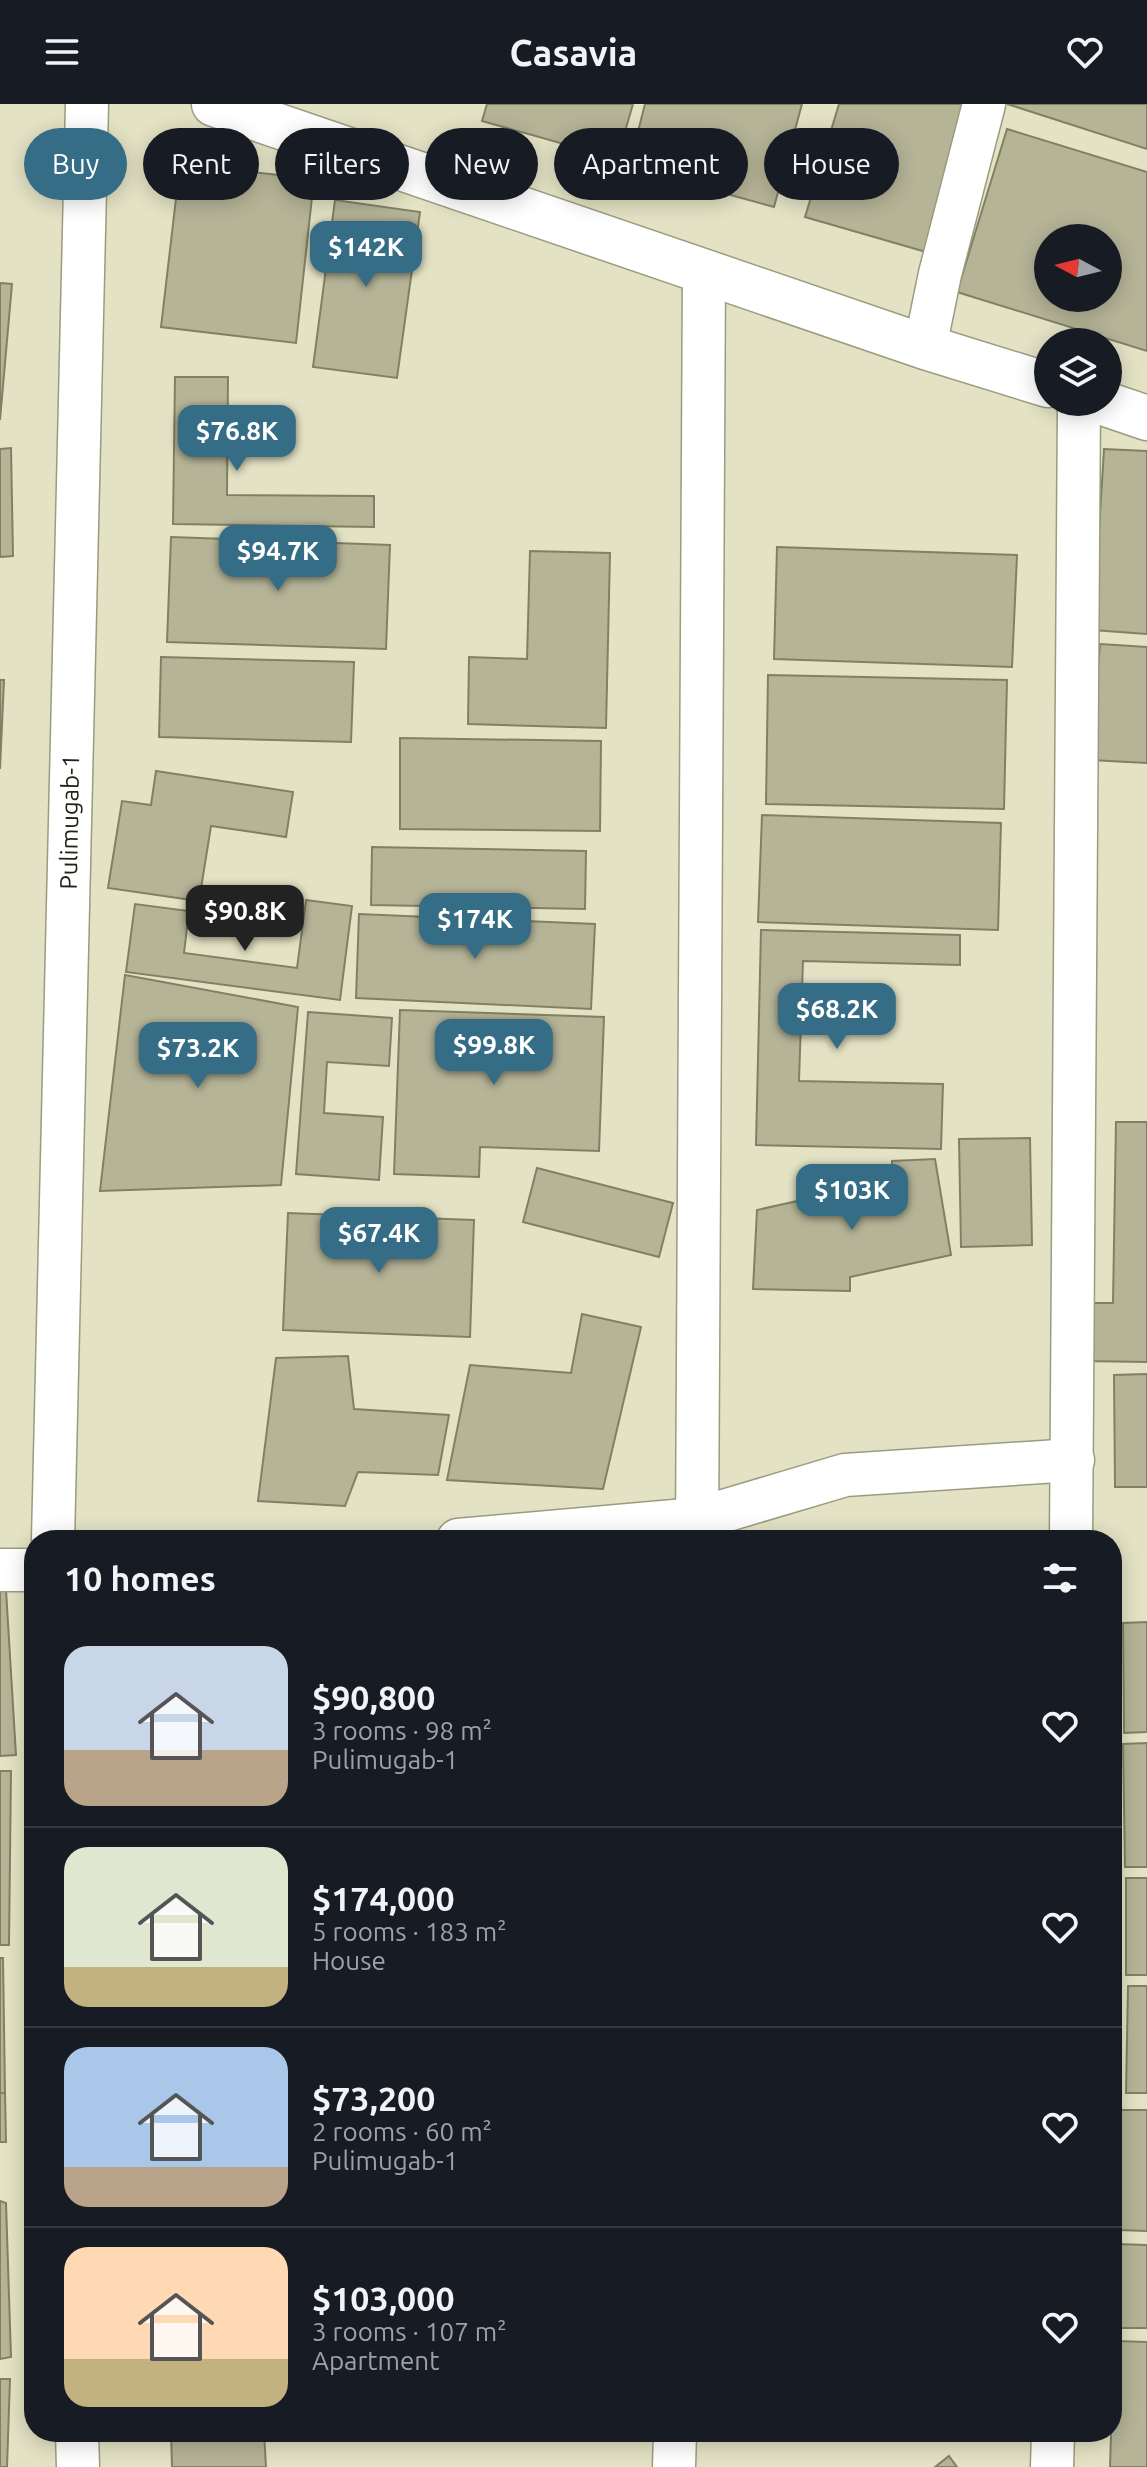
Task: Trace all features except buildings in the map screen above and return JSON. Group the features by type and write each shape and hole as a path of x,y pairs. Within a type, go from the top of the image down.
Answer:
{"street":[{"name":"Pulimugab-1","path":"53,1530 87,104"},
{"path":"214,104 925,347 1034,381"},
{"path":"925,347 940,274 984,104"},
{"path":"697,1529 704,272"},
{"path":"1122,409 1147,418"},
{"path":"1071,1530 1079,416"},
{"path":"675,1530 697,1529 845,1475 1073,1460"},
{"path":"0,1570 24,1570"},
{"path":"77,2442 78,2467"},
{"path":"674,2467 675,2442"},
{"path":"1052,2467 1053,2442"}]}
